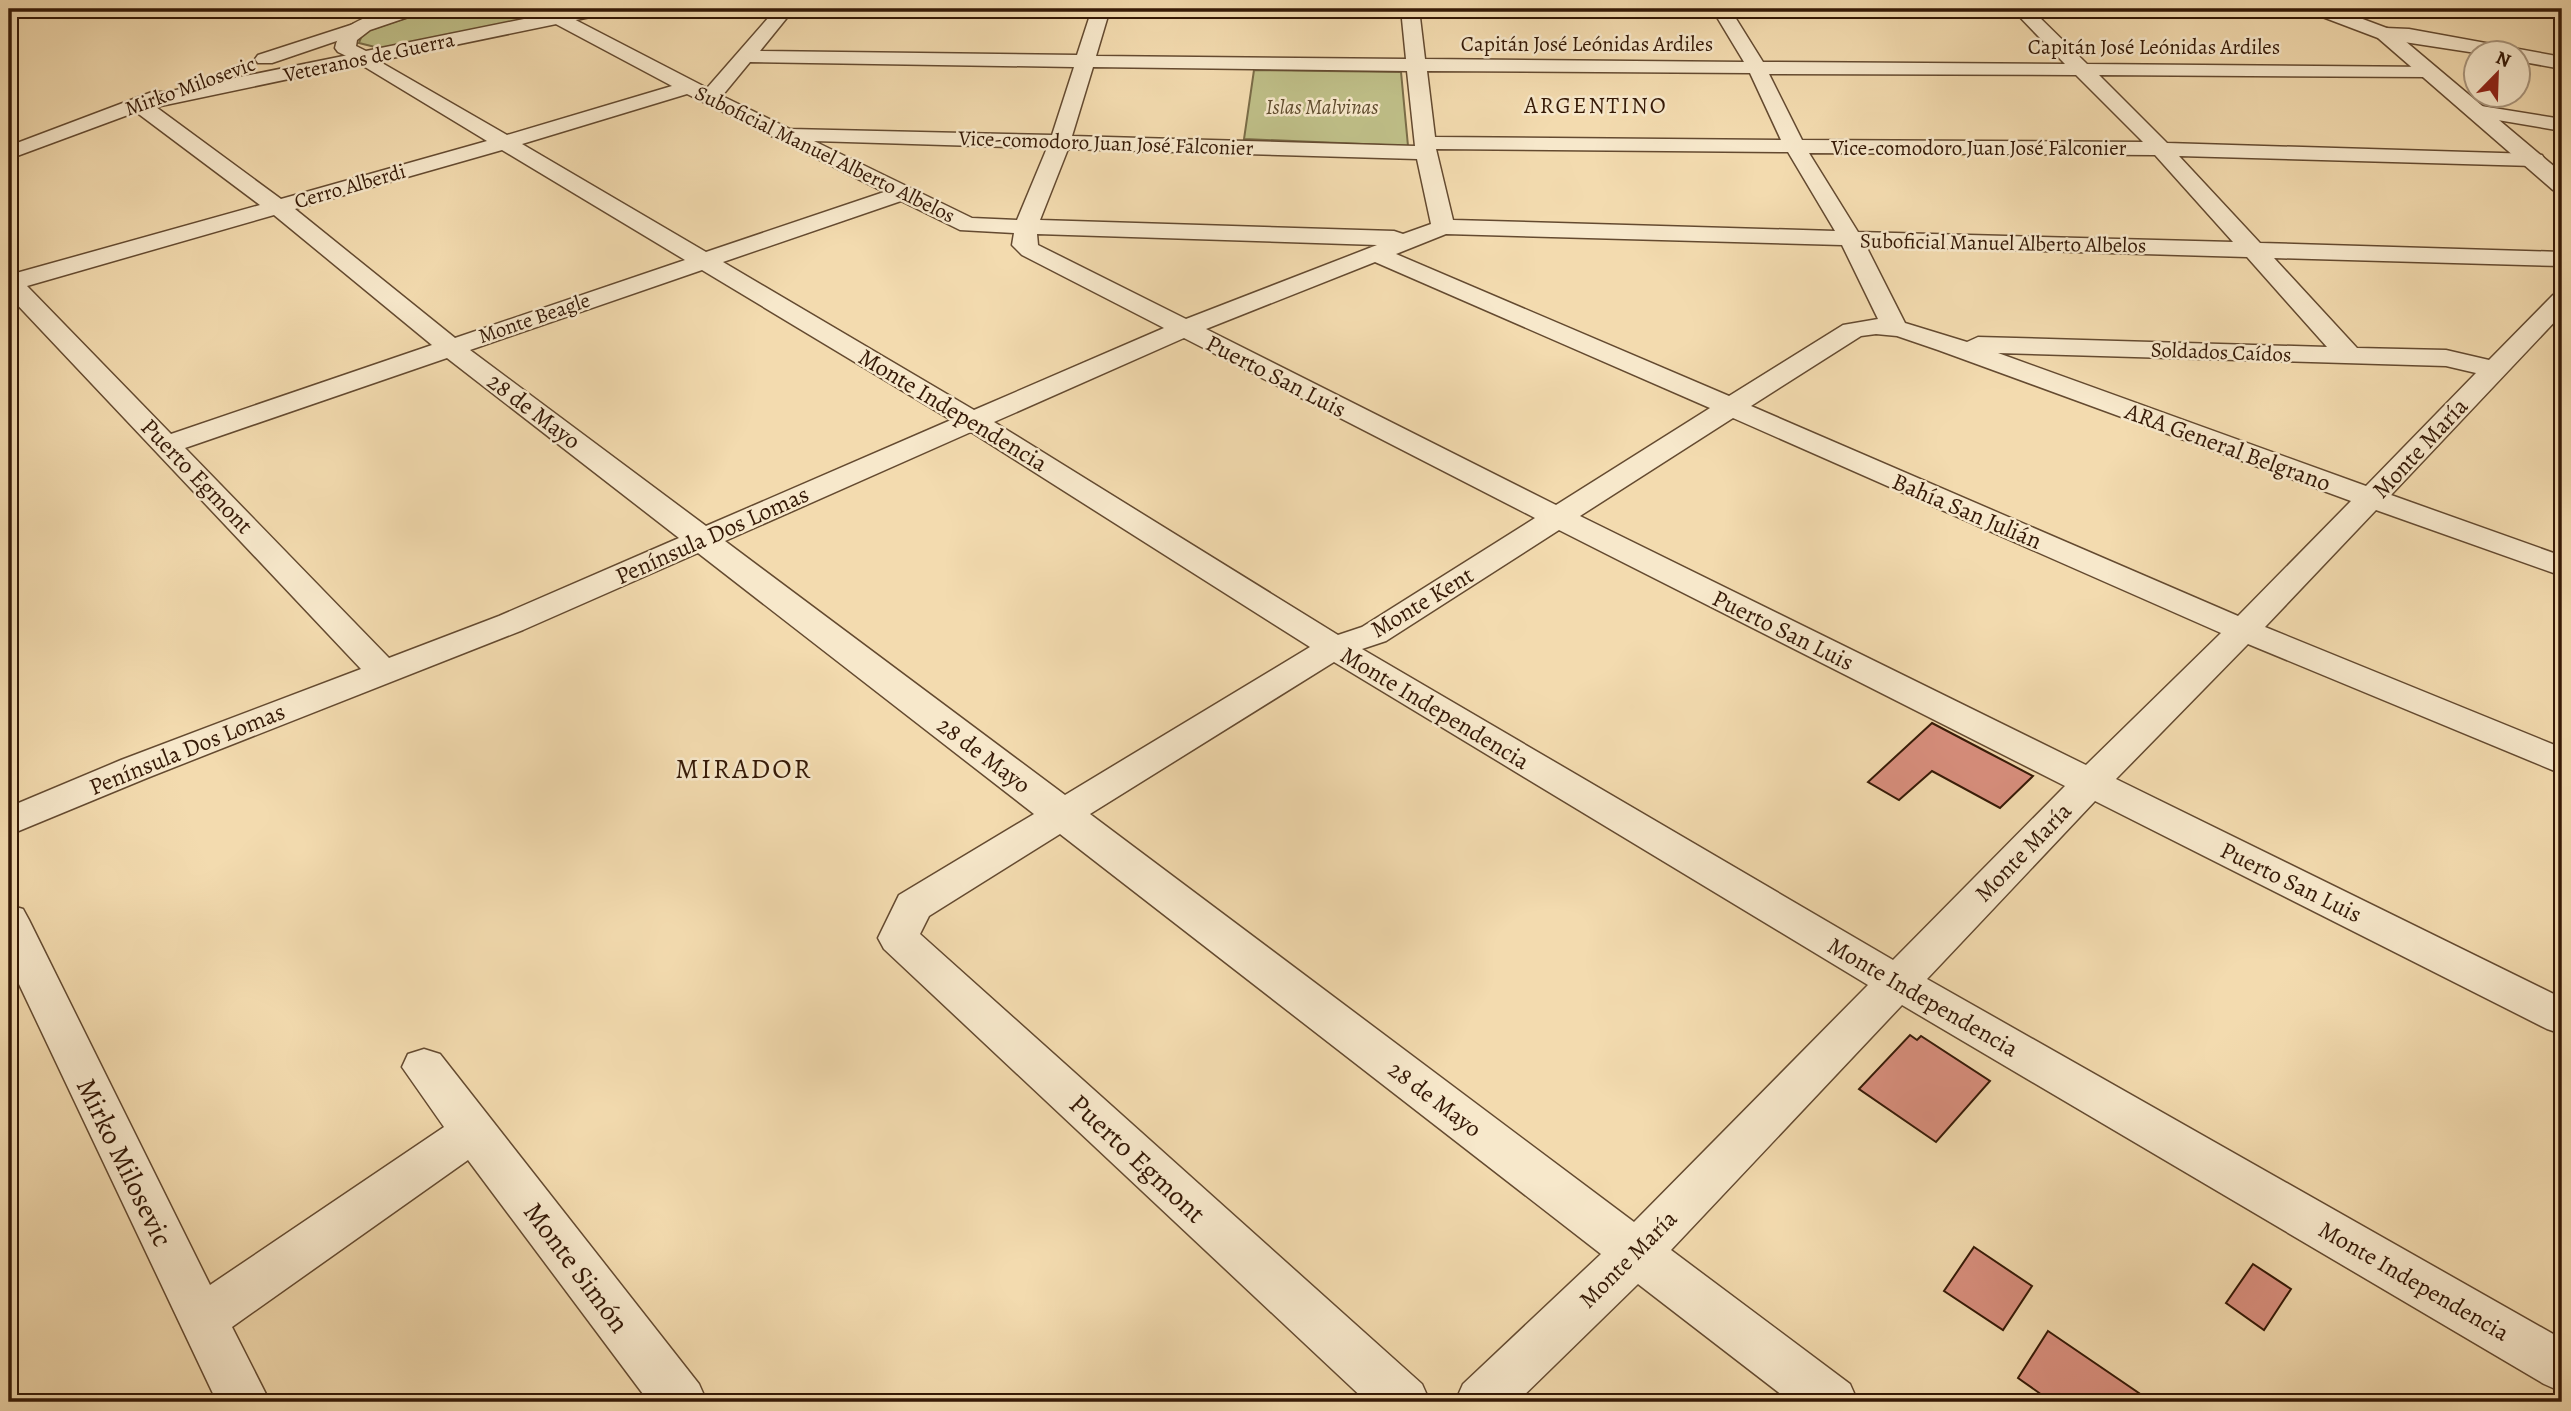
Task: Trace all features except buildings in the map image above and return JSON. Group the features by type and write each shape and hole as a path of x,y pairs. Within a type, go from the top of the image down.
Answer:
{"street":[{"name":"Mirko Milosevic","path":"9,153 138,104 413,9"},
{"name":"Veteranos de Guerra","path":"138,104 363,58 561,13 600,9"},
{"path":"711,96 785,9"},
{"path":"1026,227 1060,142 1101,9"},
{"path":"1410,9 1425,148 1443,227"},
{"path":"1721,9 1756,66 1795,147 1851,239 1894,326"},
{"path":"2021,9 2161,149 2349,355"},
{"path":"2319,9 2385,34 2409,35 2462,44"},
{"path":"2385,34 2390,9"},
{"name":"Suboficial Manuel Alberto Albelos","path":"561,13 689,87 968,225 1412,239"},
{"name":"Monte Independencia","path":"363,26 352,33 344,43 345,48 971,419 1334,648 1897,982 2562,1367"},
{"path":"2385,34 2562,185"},
{"name":"Capitán José Leónidas Ardiles","path":"747,56 1416,67 1756,66 2428,71"},
{"path":"2532,58 2562,63"},
{"name":"Cerro Alberdi","path":"10,283 689,87"},
{"name":"28 de Mayo","path":"138,104 278,207 450,347 1832,1402"},
{"path":"2474,111 2562,125"},
{"name":"Vice-comodoro Juan José Falconier","path":"787,134 1425,148 2161,149 2534,160"},
{"name":"Monte Beagle","path":"167,445 902,193"},
{"name":"Puerto San Luis","path":"1026,227 1024,245 1030,250 1183,329 2562,1017"},
{"name":"Suboficial Manuel Alberto Albelos","path":"1443,227 2562,259"},
{"name":"Península Dos Lomas","path":"9,822 134,769 511,623 971,419 1183,329 1443,227"},
{"name":"Bahía San Julián","path":"1374,253 2243,630 2562,762"},
{"name":"Puerto Egmont","path":"10,283 383,672"},
{"name":"Monte María","path":"1481,1402 1636,1253 2562,300"},
{"name":"Monte Kent","path":"913,906 1334,648 1374,634 1852,330 1865,326 1894,326"},
{"name":"ARA General Belgrano","path":"1894,326 2562,567"},
{"name":"Soldados Caídos","path":"1947,344 2446,358 2494,369"},
{"name":"Puerto Egmont","path":"913,906 898,938 1404,1402"},
{"name":"Mirko Milosevic","path":"9,920 201,1320 244,1402"},
{"name":"Monte Simón","path":"424,1067 681,1402"},
{"path":"201,1320 474,1131"}],"green space":[{"path":"433,9 547,11 542,16 383,49 359,43 362,35 370,30"},
{"name":"Islas Malvinas","path":"1254,70 1401,72 1408,146 1244,139"}],"district":[{"name":"ARGENTINO","path":"1596,105"},
{"name":"MIRADOR","path":"744,768"}]}
